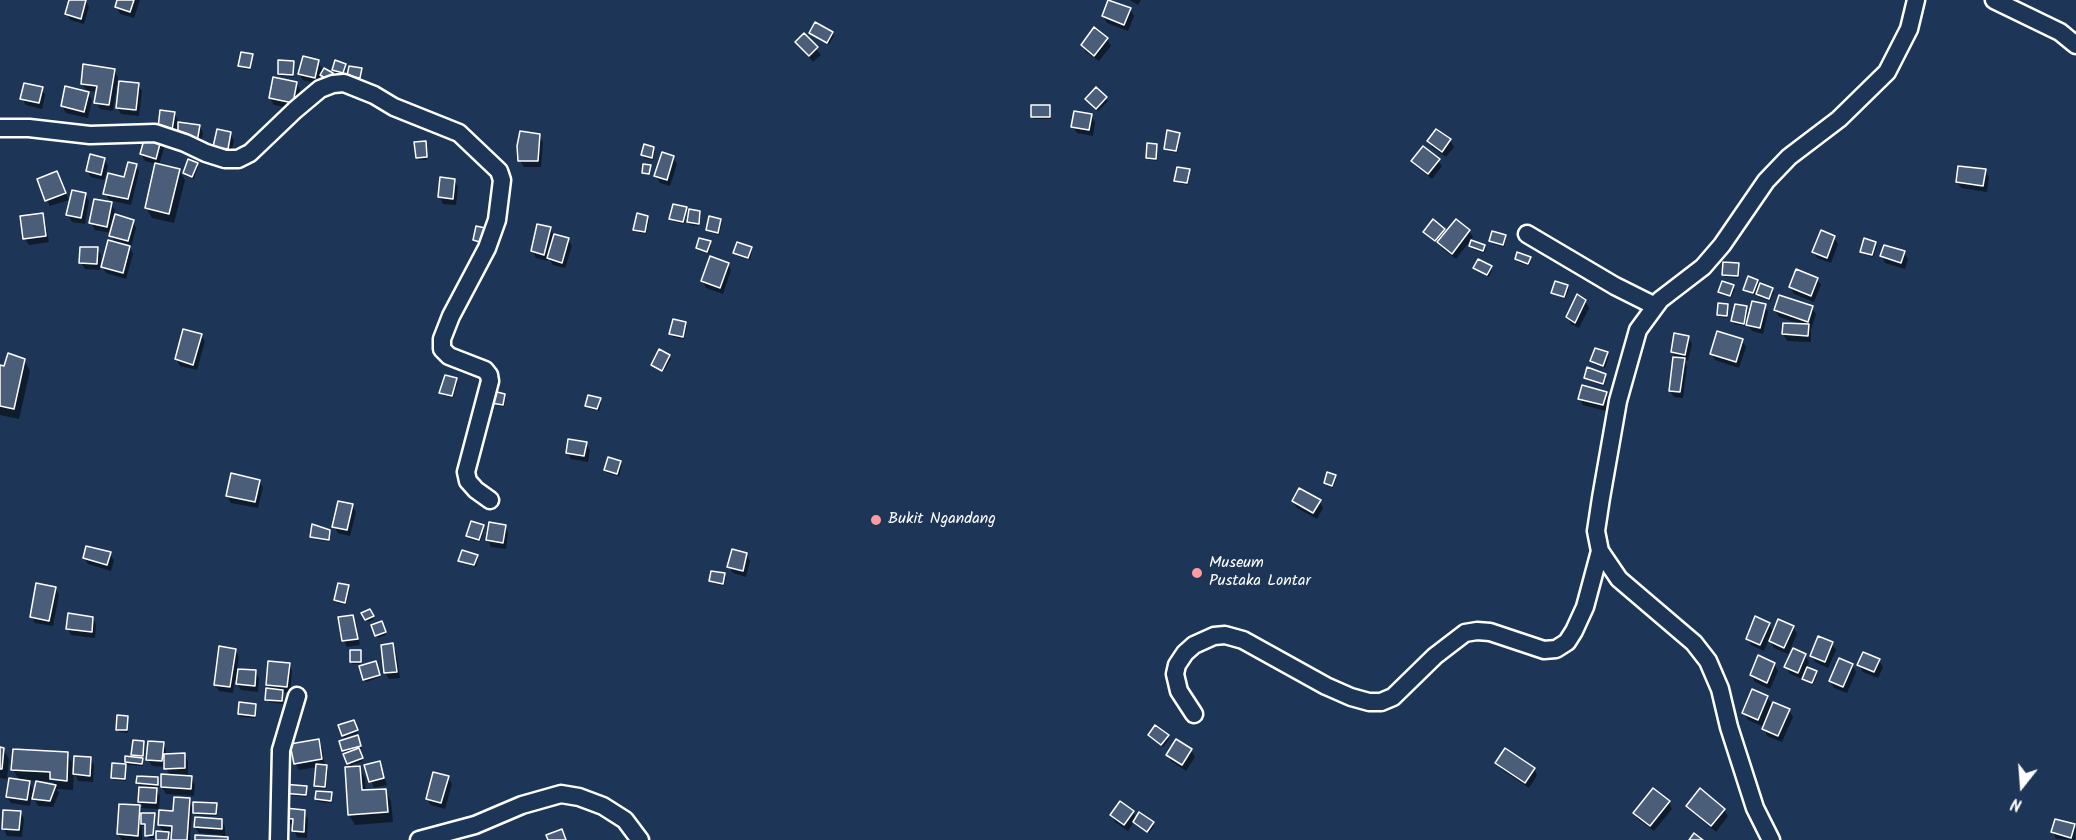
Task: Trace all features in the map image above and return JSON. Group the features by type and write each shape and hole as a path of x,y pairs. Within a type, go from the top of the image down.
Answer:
{"street":[{"path":"1771,840 1755,808 1729,727 1720,689 1708,661 1694,643 1619,579 1600,551 1596,531 1618,401 1638,330 1659,300 1703,267 1722,245 1766,180 1789,157 1839,119 1887,72 1909,29 1916,0"},
{"path":"1995,0 2060,32 2076,45"},
{"path":"0,128 29,128 90,135 154,133 225,159 238,159 250,153 320,89 344,83 374,95 394,107 459,133 499,171 502,180 497,220 487,248 442,339 442,349 449,356 485,370 489,375 490,381 466,472 468,481 490,500"},
{"path":"1527,234 1615,286 1655,306"},
{"path":"1194,714 1179,691 1175,674 1177,665 1185,652 1214,636 1225,635 1243,640 1326,686 1369,702 1382,702 1393,697 1435,656 1464,633 1490,632 1544,650 1556,649 1567,642 1585,607 1600,551"},
{"path":"279,840 281,750 297,696"},
{"path":"419,840 475,825 522,805 561,794 603,806 625,820 640,840"}],"building":[{"path":"69,0 86,0 81,19 65,14"},
{"path":"117,0 134,0 130,12 115,7"},
{"path":"1108,0 1131,8 1124,25 1102,16"},
{"path":"815,22 833,32 827,43 809,33"},
{"path":"1094,27 1108,38 1094,56 1081,45"},
{"path":"804,33 818,47 809,56 795,42"},
{"path":"241,52 253,54 250,68 238,66"},
{"path":"303,56 319,60 315,78 298,74"},
{"path":"278,60 294,61 293,75 278,74"},
{"path":"335,60 346,64 343,73 332,70"},
{"path":"83,64 115,69 109,105 94,103 97,86 81,84"},
{"path":"349,66 362,68 360,78 347,76"},
{"path":"324,68 333,73 330,81 320,75"},
{"path":"273,77 297,82 293,103 269,98"},
{"path":"119,81 139,83 136,110 116,108"},
{"path":"24,83 43,87 39,103 20,99"},
{"path":"65,86 89,92 84,112 61,106"},
{"path":"1096,87 1107,97 1096,109 1085,99"},
{"path":"1031,105 1050,105 1050,117 1031,117"},
{"path":"160,110 175,112 172,130 158,128"},
{"path":"1074,111 1092,114 1089,130 1071,127"},
{"path":"178,122 200,125 197,142 178,137"},
{"path":"217,129 231,132 228,149 213,147"},
{"path":"1436,129 1451,139 1442,152 1427,141"},
{"path":"1167,130 1180,133 1176,151 1164,149"},
{"path":"520,131 540,134 538,161 518,161 517,146"},
{"path":"145,136 161,140 156,159 140,154"},
{"path":"426,141 427,157 416,158 414,142"},
{"path":"1147,143 1157,144 1156,159 1146,158"},
{"path":"644,144 654,147 652,158 641,155"},
{"path":"1423,146 1440,159 1428,174 1411,161"},
{"path":"662,152 674,156 667,180 654,176"},
{"path":"90,154 105,158 101,175 86,171"},
{"path":"188,159 198,163 192,177 183,173"},
{"path":"128,162 137,164 128,199 103,194 108,173 124,177"},
{"path":"155,163 180,169 169,214 145,208"},
{"path":"643,164 651,165 649,174 642,173"},
{"path":"1958,166 1986,169 1983,186 1956,182"},
{"path":"1177,167 1190,169 1187,183 1174,181"},
{"path":"57,171 66,193 45,201 37,179"},
{"path":"440,177 455,179 453,199 438,197"},
{"path":"72,190 86,193 81,218 66,215"},
{"path":"94,199 112,202 107,227 89,223"},
{"path":"673,204 687,207 683,222 669,219"},
{"path":"689,209 700,211 699,224 687,222"},
{"path":"43,213 46,236 23,239 20,216"},
{"path":"637,213 648,216 645,232 633,230"},
{"path":"115,214 134,220 128,241 109,236"},
{"path":"709,216 721,219 718,233 706,230"},
{"path":"1433,219 1445,229 1435,241 1423,232"},
{"path":"1456,219 1470,230 1452,254 1437,242"},
{"path":"537,224 551,227 544,255 531,251"},
{"path":"476,226 490,229 486,244 473,240"},
{"path":"1821,230 1835,236 1827,258 1812,252"},
{"path":"1492,231 1506,235 1503,245 1489,241"},
{"path":"554,234 569,238 562,263 547,258"},
{"path":"699,238 711,241 707,252 696,248"},
{"path":"1864,238 1876,242 1872,255 1860,252"},
{"path":"108,240 130,246 123,273 101,267"},
{"path":"1471,240 1485,245 1483,251 1469,246"},
{"path":"737,242 752,247 748,258 733,253"},
{"path":"1884,245 1905,251 1901,263 1880,256"},
{"path":"80,247 98,247 97,264 79,263"},
{"path":"1517,252 1531,257 1528,264 1515,259"},
{"path":"710,256 729,263 720,288 701,281"},
{"path":"1478,259 1492,266 1487,275 1473,268"},
{"path":"1723,262 1739,263 1738,276 1722,275"},
{"path":"1796,269 1818,278 1811,296 1789,287"},
{"path":"1748,276 1758,280 1753,293 1743,290"},
{"path":"1555,281 1568,285 1564,297 1551,293"},
{"path":"1722,281 1734,285 1730,296 1718,292"},
{"path":"1760,283 1773,288 1769,299 1756,294"},
{"path":"1577,294 1586,300 1575,323 1566,317"},
{"path":"1779,295 1813,306 1808,322 1774,310"},
{"path":"1752,301 1766,304 1760,328 1746,325"},
{"path":"1718,303 1728,304 1727,316 1717,315"},
{"path":"1735,304 1747,306 1744,324 1731,321"},
{"path":"673,319 686,322 683,337 669,334"},
{"path":"1783,323 1809,324 1808,336 1782,334"},
{"path":"183,329 202,334 193,365 175,359"},
{"path":"1717,331 1743,339 1736,362 1710,354"},
{"path":"1674,333 1689,336 1685,355 1671,352"},
{"path":"1595,348 1608,352 1603,366 1590,361"},
{"path":"659,349 670,355 662,371 651,365"},
{"path":"8,353 25,359 14,409 0,406 0,365 4,366"},
{"path":"1673,357 1685,358 1680,392 1669,391"},
{"path":"1587,367 1606,374 1603,384 1584,378"},
{"path":"445,375 457,378 452,396 439,393"},
{"path":"1582,385 1607,392 1603,405 1578,399"},
{"path":"493,391 505,394 503,405 491,403"},
{"path":"588,395 601,398 597,409 585,406"},
{"path":"568,439 587,442 584,456 566,453"},
{"path":"608,457 621,461 617,474 604,470"},
{"path":"1327,472 1336,475 1332,486 1324,483"},
{"path":"231,473 260,480 255,502 226,496"},
{"path":"1299,488 1321,500 1313,513 1292,501"},
{"path":"338,501 353,504 347,530 332,527"},
{"path":"471,521 484,525 479,540 466,536"},
{"path":"489,522 506,525 503,543 486,540"},
{"path":"312,524 330,530 329,540 310,537"},
{"path":"86,546 111,552 107,565 83,558"},
{"path":"732,549 747,553 743,571 727,567"},
{"path":"462,550 478,555 474,565 458,561"},
{"path":"711,571 725,573 723,584 709,581"},
{"path":"36,583 56,587 49,621 30,617"},
{"path":"338,583 349,585 345,603 334,600"},
{"path":"370,609 374,616 365,620 361,613"},
{"path":"68,613 93,617 92,632 66,629"},
{"path":"353,615 358,639 342,641 338,617"},
{"path":"1755,616 1770,623 1760,645 1746,639"},
{"path":"1778,619 1794,626 1784,648 1769,641"},
{"path":"382,621 386,632 375,636 371,625"},
{"path":"1818,636 1833,642 1825,662 1810,656"},
{"path":"393,643 397,672 384,673 381,645"},
{"path":"219,646 236,649 230,687 214,685"},
{"path":"1793,648 1806,654 1798,673 1784,667"},
{"path":"350,650 361,650 361,662 350,662"},
{"path":"1863,652 1880,659 1874,672 1857,665"},
{"path":"1758,655 1775,663 1767,683 1750,675"},
{"path":"1839,658 1853,664 1843,687 1829,681"},
{"path":"268,661 290,663 287,687 266,685"},
{"path":"376,661 380,675 363,680 359,666"},
{"path":"1807,667 1817,671 1812,683 1802,679"},
{"path":"238,669 256,670 255,686 236,684"},
{"path":"266,688 283,690 282,701 265,700"},
{"path":"1752,689 1768,696 1758,720 1742,713"},
{"path":"239,702 256,704 255,716 238,714"},
{"path":"1773,702 1790,709 1778,736 1762,729"},
{"path":"117,715 128,716 127,730 116,730"},
{"path":"354,720 358,730 342,736 338,725"},
{"path":"1155,725 1169,735 1161,745 1148,735"},
{"path":"358,735 361,746 342,751 339,741"},
{"path":"319,739 322,759 294,764 290,744"},
{"path":"1176,739 1192,749 1182,765 1166,755"},
{"path":"133,740 144,741 143,756 131,755"},
{"path":"148,741 164,742 162,761 146,760"},
{"path":"0,747 4,748 2,769 0,769"},
{"path":"359,748 363,758 347,764 343,754"},
{"path":"1505,748 1535,768 1525,783 1495,763"},
{"path":"13,749 68,752 67,781 50,779 50,772 11,770"},
{"path":"185,753 185,768 164,769 164,754"},
{"path":"74,756 91,757 90,776 73,774"},
{"path":"125,756 143,758 142,764 125,762"},
{"path":"380,761 384,778 369,782 364,765"},
{"path":"112,763 126,764 125,779 111,778"},
{"path":"316,764 327,765 325,787 314,786"},
{"path":"360,766 362,790 386,789 388,812 348,815 345,767"},
{"path":"433,772 449,776 441,803 426,799"},
{"path":"161,774 192,776 191,789 161,787"},
{"path":"137,776 158,777 158,785 136,783"},
{"path":"9,778 30,781 27,800 6,797"},
{"path":"36,781 56,785 50,801 32,799"},
{"path":"282,784 307,786 306,795 281,793"},
{"path":"139,787 157,788 156,803 138,802"},
{"path":"1653,788 1670,801 1650,826 1633,813"},
{"path":"1700,788 1725,809 1711,826 1686,806"},
{"path":"316,791 332,792 331,801 315,799"},
{"path":"174,797 190,798 187,840 171,840 172,826 158,825 159,810 173,811"},
{"path":"1120,801 1134,811 1124,825 1110,815"},
{"path":"193,802 217,803 216,814 193,813"},
{"path":"119,804 140,805 138,836 117,834"},
{"path":"285,808 305,810 304,832 292,831 293,819 285,818"},
{"path":"3,810 21,811 19,830 2,829"},
{"path":"1139,812 1154,822 1147,832 1133,822"},
{"path":"141,813 155,813 153,835 145,836 145,824 141,824"},
{"path":"195,817 222,819 222,829 194,827"},
{"path":"2055,819 2075,824 2071,838 2051,832"},
{"path":"562,829 566,840 548,840 546,835"},
{"path":"156,831 169,832 168,840 156,840"},
{"path":"1694,833 1703,840 1689,840"},
{"path":"195,835 228,837 228,840 195,840"}],"place":[{"name":"Bukit Ngandang","path":"876,520"},
{"name":"Museum Pustaka Lontar","path":"1197,573"}]}
